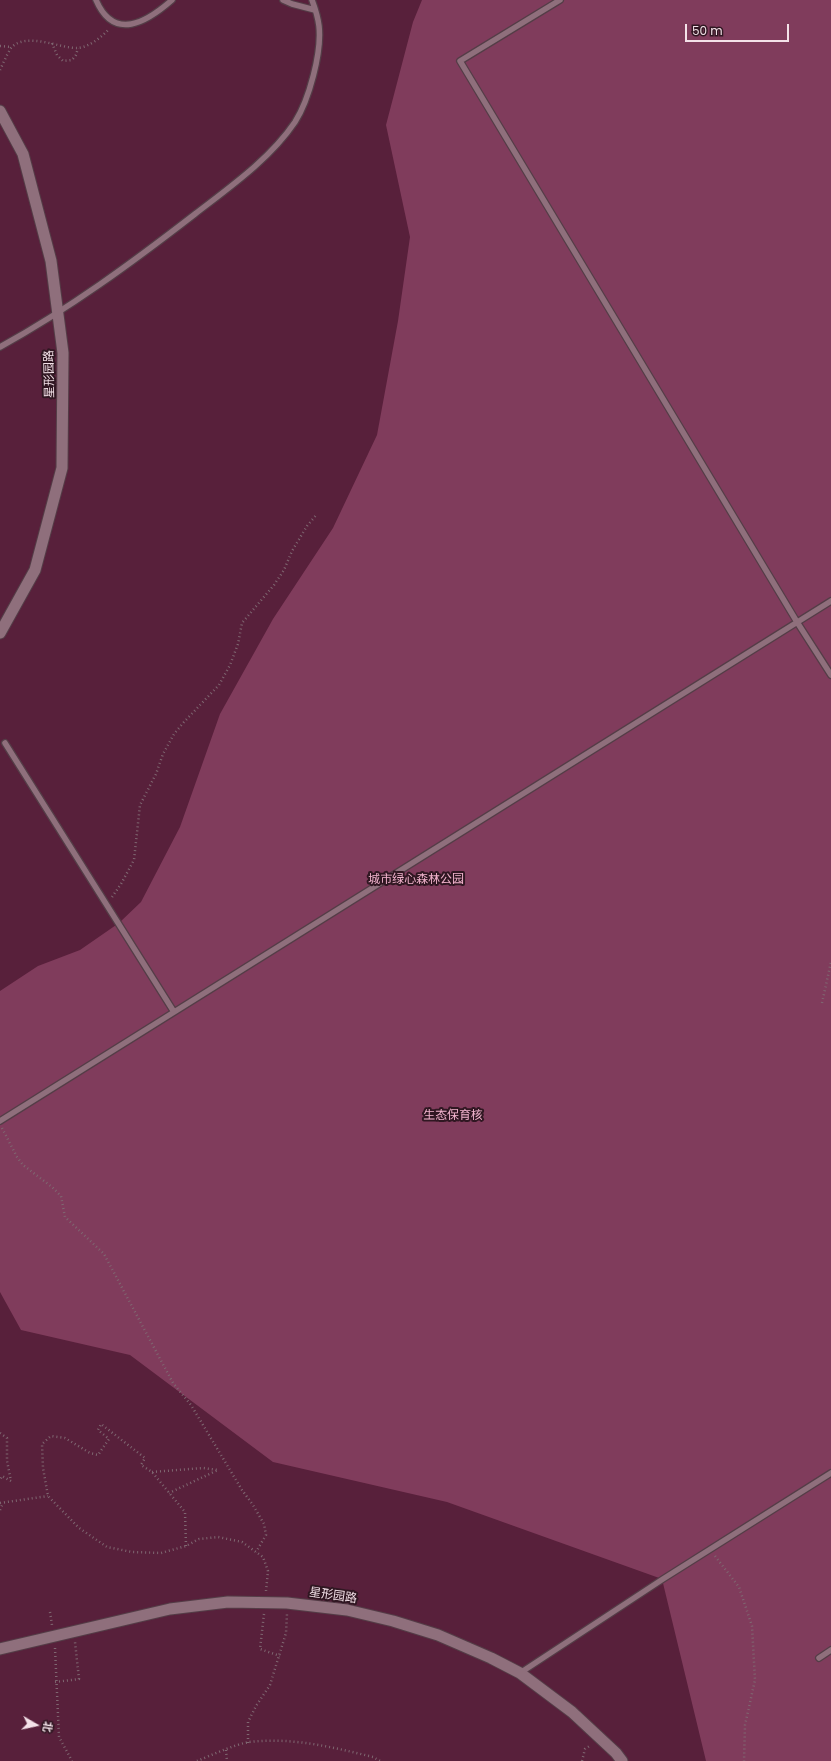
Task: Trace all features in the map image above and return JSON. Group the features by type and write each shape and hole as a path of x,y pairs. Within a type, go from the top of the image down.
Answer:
{"street":[{"name":"星形园路","path":"0,111 23,154 51,261 63,354 62,468 35,570 0,633"},
{"name":"星形园路","path":"0,1649 54,1638 170,1609 228,1602 287,1603 347,1610 393,1621 438,1635 491,1658 520,1673 572,1712 622,1761"}],"lane":[{"path":"96,0 101,11 114,22 124,25 144,20 159,11 172,0"},
{"path":"283,0 315,10"},
{"path":"0,348 58,313 150,249 227,189 271,151 295,121 310,89 318,55 319,27 312,0"},
{"path":"560,0 460,61 797,622 831,675"},
{"path":"0,1121 831,601"},
{"path":"5,743 174,1012"},
{"path":"520,1673 709,1550 831,1473"},
{"path":"819,1658 831,1650"}],"path":[{"path":"0,46 12,47 26,41 52,42 78,48 103,37 114,22"},
{"path":"52,42 57,55 63,61 72,60 76,55 78,48"},
{"path":"0,70 12,47"},
{"path":"106,904 121,884 134,860 140,806 156,774 163,754 181,726 219,685 233,658 238,644 242,623 274,585 284,570 292,551 307,526 317,514"},
{"path":"822,1003 831,962"},
{"path":"0,1124 16,1157 56,1191 60,1196 66,1217 104,1254 173,1382 191,1405 264,1524 266,1536 256,1552"},
{"path":"186,1546 185,1512 152,1472 141,1465 145,1458 101,1424 98,1430 109,1439 98,1455 90,1453 65,1438 51,1436 42,1444 43,1468 48,1496 79,1528 108,1547 132,1552 161,1553 186,1546 200,1539 218,1537 242,1542 263,1556 268,1571 260,1649 280,1656"},
{"path":"0,1433 7,1438 7,1461 12,1481 1,1475 0,1480"},
{"path":"152,1472 203,1468 218,1470 169,1492"},
{"path":"0,1510 1,1503 48,1496"},
{"path":"709,1550 740,1587 752,1626 755,1680 745,1725 744,1761"},
{"path":"248,1743 248,1722 256,1706 270,1685 280,1656 286,1633 287,1603"},
{"path":"50,1612 54,1638 55,1682 59,1737 72,1761"},
{"path":"55,1682 79,1679 74,1632"},
{"path":"582,1761 585,1749 600,1738"},
{"path":"197,1761 248,1743 278,1740 321,1744 373,1757 380,1761"},
{"path":"226,1750 227,1761"}],"green space":[{"name":"生态保育核","path":"0,0 831,0 831,1761 0,1761"},
{"name":"生态保育核","path":"422,0 831,0 831,1761 706,1761 662,1579 447,1502 273,1462 130,1355 21,1330 0,1292 0,991 38,966 80,950 119,923 141,902 180,827 220,714 273,619 333,528 377,435 398,321 410,237 386,125 413,22"}],"park label":[{"name":"城市绿心森林公园","path":"416,880"}]}
